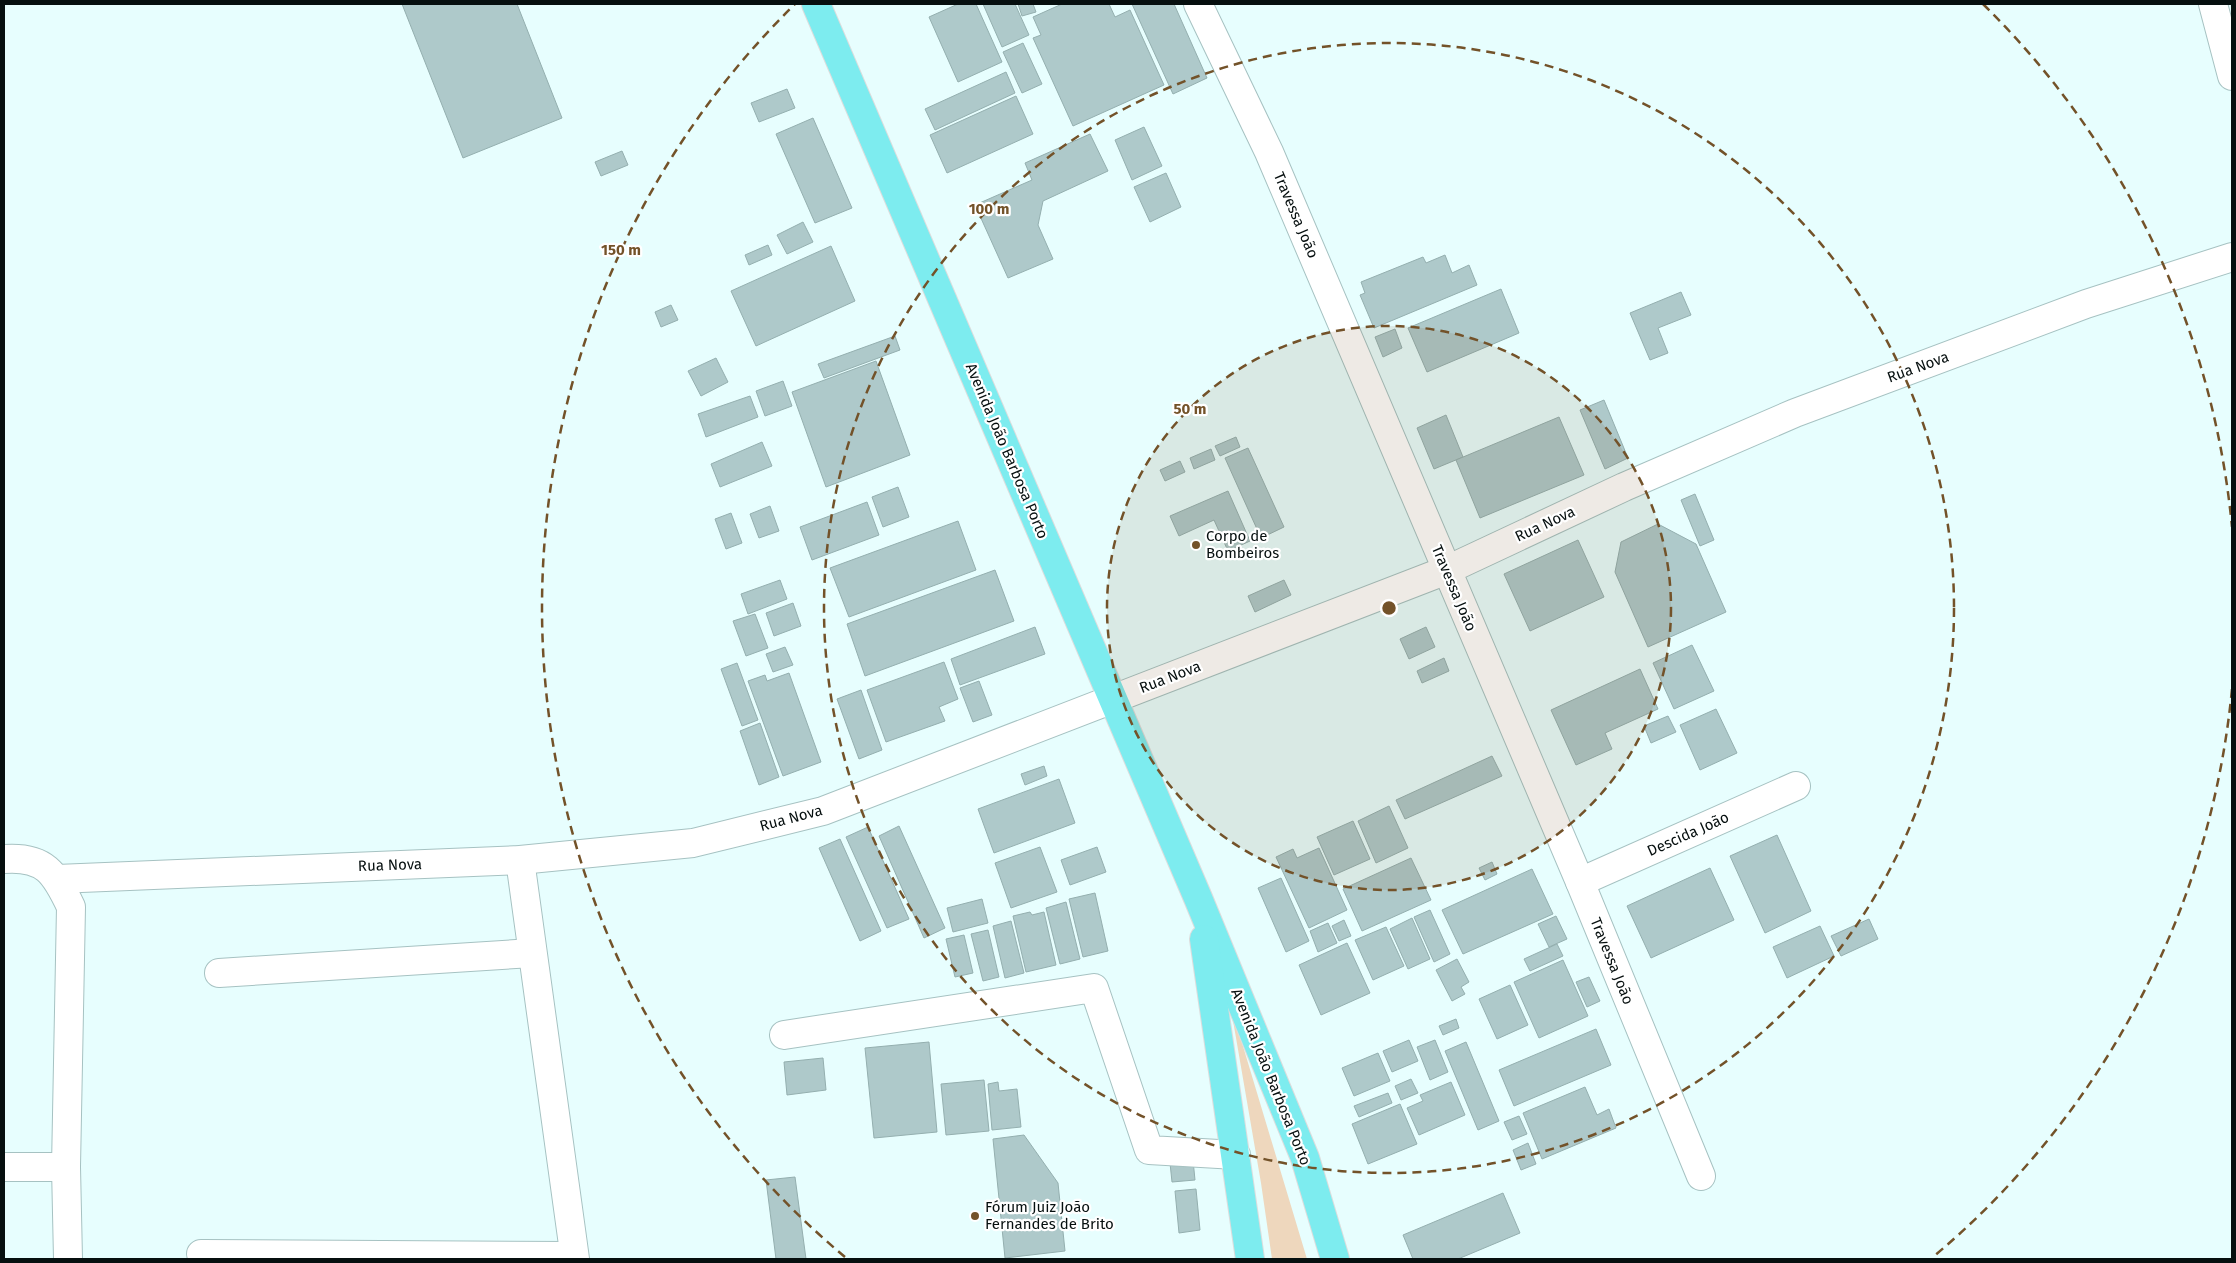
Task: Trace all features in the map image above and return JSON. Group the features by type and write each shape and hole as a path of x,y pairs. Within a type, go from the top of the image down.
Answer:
{"main road":[{"name":"Avenida João Barbosa Porto","path":"816,4 1198,898 1305,1158 1335,1259"},
{"name":"Avenida João Barbosa Porto","path":"1198,898 1250,1259"}],"street":[{"name":"Travessa João","path":"1198,4 1269,152 1580,882 1701,1176"},
{"path":"2213,4 2232,76"},
{"name":"Rua Nova","path":"57,879 520,860 693,843 823,811 1447,570 1624,487 1794,413 2086,304 2232,256"},
{"name":"Descida João","path":"1580,882 1796,786"},
{"path":"4,858 39,863 57,879 71,907 66,1166 68,1259"},
{"path":"201,1254 574,1258 520,860"},
{"path":"220,973 532,953"},
{"path":"784,1035 1094,988 1149,1150 1236,1155"},
{"path":"4,1167 66,1166"}],"shaded area":[{"path":"1230,1003 1307,1259 1272,1259"}],"building":[{"path":"402,4 517,4 562,118 463,158"},
{"path":"958,4 976,4 1002,62 958,82 929,17"},
{"path":"983,4 1015,4 1029,35 1002,47"},
{"path":"1018,4 1033,4 1036,12 1022,16"},
{"path":"1062,4 1109,4 1115,17 1130,10 1164,85 1073,126 1033,38 1041,35 1033,17"},
{"path":"1132,4 1174,4 1207,78 1173,94"},
{"path":"1023,43 1042,84 1022,93 1003,52"},
{"path":"1006,72 1015,93 935,130 925,109"},
{"path":"787,89 795,108 759,122 751,103"},
{"path":"1016,96 1033,134 947,173 930,135"},
{"path":"813,118 852,208 815,223 776,134"},
{"path":"1144,127 1162,166 1132,180 1115,140"},
{"path":"1090,134 1108,171 1043,201 1038,225 1053,259 1008,278 975,205 1032,180 1025,163"},
{"path":"622,151 628,165 601,176 595,162"},
{"path":"1166,173 1181,207 1150,222 1134,187"},
{"path":"803,222 813,242 787,254 777,235"},
{"path":"768,245 772,255 749,265 745,255"},
{"path":"831,246 855,301 756,346 731,291"},
{"path":"1445,255 1452,273 1469,265 1477,285 1374,328 1360,295 1365,293 1361,282 1423,257 1426,263"},
{"path":"1501,289 1519,333 1427,372 1408,328"},
{"path":"1681,292 1691,315 1658,328 1668,353 1650,360 1630,313"},
{"path":"671,305 678,320 661,327 655,312"},
{"path":"1395,329 1402,348 1383,357 1375,337"},
{"path":"895,336 900,350 824,378 818,364"},
{"path":"716,358 728,382 701,396 688,371"},
{"path":"876,361 910,455 826,487 792,392"},
{"path":"783,381 792,406 765,416 756,391"},
{"path":"750,396 758,417 706,437 698,414"},
{"path":"1604,400 1628,458 1605,469 1580,410"},
{"path":"1446,415 1463,457 1434,469 1417,428"},
{"path":"1559,417 1584,475 1480,518 1456,460"},
{"path":"1236,437 1240,447 1220,456 1215,446"},
{"path":"762,442 772,466 720,487 711,464"},
{"path":"1248,448 1284,527 1261,538 1225,458"},
{"path":"1211,449 1215,460 1194,469 1190,458"},
{"path":"1180,461 1185,472 1165,481 1160,470"},
{"path":"898,487 909,517 883,527 872,497"},
{"path":"1228,491 1250,541 1228,551 1214,520 1179,536 1170,516"},
{"path":"1695,494 1714,540 1700,546 1681,500"},
{"path":"867,502 879,535 812,560 800,527"},
{"path":"770,506 779,531 759,538 750,514"},
{"path":"731,513 742,543 726,549 715,519"},
{"path":"958,521 976,570 849,617 830,568"},
{"path":"1658,524 1696,544 1726,612 1648,647 1615,572 1621,542"},
{"path":"1578,540 1604,597 1530,631 1504,574"},
{"path":"995,570 1014,621 865,676 847,624"},
{"path":"780,580 787,599 748,614 741,594"},
{"path":"1284,580 1291,595 1255,612 1248,596"},
{"path":"793,603 801,626 774,636 766,613"},
{"path":"755,614 768,648 746,656 733,621"},
{"path":"1035,627 1045,654 960,685 951,659"},
{"path":"1426,627 1435,647 1409,659 1400,639"},
{"path":"1692,645 1714,691 1674,709 1653,663"},
{"path":"785,647 793,665 773,672 766,654"},
{"path":"1444,658 1449,671 1422,683 1417,671"},
{"path":"944,662 958,699 939,707 945,721 886,742 867,690"},
{"path":"737,663 758,720 742,726 721,669"},
{"path":"1640,669 1658,709 1605,733 1612,749 1576,765 1551,710"},
{"path":"789,673 821,762 783,776 748,681 765,675 767,681"},
{"path":"979,681 992,715 973,722 960,688"},
{"path":"861,690 882,750 859,759 837,699"},
{"path":"1716,709 1737,753 1700,770 1680,725"},
{"path":"1668,716 1676,732 1651,743 1644,726"},
{"path":"760,723 779,777 759,785 740,731"},
{"path":"1492,756 1502,776 1405,819 1396,800"},
{"path":"1044,766 1047,776 1025,785 1021,774"},
{"path":"1059,779 1075,823 994,853 978,809"},
{"path":"1389,806 1408,848 1376,863 1358,821"},
{"path":"1353,821 1370,859 1334,875 1317,837"},
{"path":"899,826 945,928 924,938 879,836"},
{"path":"868,827 909,919 887,928 846,837"},
{"path":"1777,835 1811,911 1765,933 1730,856"},
{"path":"840,839 881,931 860,941 819,848"},
{"path":"1040,847 1057,892 1011,908 995,863"},
{"path":"1097,847 1106,872 1070,885 1061,860"},
{"path":"1319,848 1347,910 1309,928 1276,857 1293,849 1297,858"},
{"path":"1411,858 1431,900 1362,931 1343,889"},
{"path":"1492,862 1497,874 1485,880 1479,868"},
{"path":"1710,868 1734,920 1651,958 1627,906"},
{"path":"1532,869 1553,914 1463,954 1442,910"},
{"path":"1281,878 1309,941 1286,952 1258,888"},
{"path":"1095,893 1108,951 1083,957 1069,899"},
{"path":"982,899 988,923 953,932 947,908"},
{"path":"1066,902 1080,959 1060,964 1046,908"},
{"path":"1430,910 1450,954 1434,962 1414,917"},
{"path":"1030,912 1032,915 1044,912 1056,965 1026,972 1013,916"},
{"path":"1556,916 1567,939 1549,947 1538,924"},
{"path":"1412,918 1430,959 1408,969 1390,929"},
{"path":"1869,919 1878,939 1841,956 1831,936"},
{"path":"1344,920 1351,936 1339,941 1332,926"},
{"path":"1011,921 1024,973 1005,978 993,926"},
{"path":"1328,923 1337,943 1318,952 1310,931"},
{"path":"1820,926 1834,956 1787,978 1773,947"},
{"path":"1386,927 1404,966 1373,980 1355,940"},
{"path":"988,930 999,977 983,981 971,934"},
{"path":"964,935 973,973 955,977 946,939"},
{"path":"1347,943 1370,993 1321,1015 1299,965"},
{"path":"1557,944 1563,956 1530,971 1524,959"},
{"path":"1457,959 1469,982 1461,987 1465,994 1452,1001 1436,970"},
{"path":"1563,960 1588,1016 1539,1038 1514,982"},
{"path":"1589,977 1600,1001 1587,1007 1576,982"},
{"path":"1510,985 1528,1025 1497,1039 1479,999"},
{"path":"1456,1019 1459,1028 1443,1035 1439,1026"},
{"path":"1596,1029 1611,1065 1514,1106 1499,1070"},
{"path":"1409,1040 1418,1061 1392,1072 1383,1051"},
{"path":"1435,1040 1448,1072 1430,1080 1417,1047"},
{"path":"929,1042 937,1132 874,1138 865,1048"},
{"path":"1466,1042 1499,1121 1478,1130 1445,1051"},
{"path":"1378,1053 1390,1081 1354,1096 1342,1068"},
{"path":"823,1058 826,1090 787,1095 784,1062"},
{"path":"1411,1079 1418,1093 1401,1100 1395,1086"},
{"path":"984,1080 989,1131 946,1135 941,1084"},
{"path":"998,1082 999,1091 1017,1089 1021,1127 992,1130 988,1084"},
{"path":"1451,1082 1465,1115 1419,1135 1407,1108 1423,1101 1420,1095"},
{"path":"1585,1087 1597,1115 1609,1109 1616,1128 1542,1159 1523,1113"},
{"path":"1388,1093 1392,1103 1359,1117 1354,1106"},
{"path":"1400,1104 1417,1144 1368,1164 1352,1124"},
{"path":"1519,1116 1527,1134 1512,1140 1504,1122"},
{"path":"1024,1135 1058,1183 1065,1251 1005,1258 993,1139"},
{"path":"1528,1143 1536,1164 1521,1170 1513,1150"},
{"path":"1193,1160 1195,1180 1172,1182 1170,1163"},
{"path":"795,1177 806,1259 776,1259 766,1180"},
{"path":"1196,1189 1200,1230 1179,1233 1175,1191"},
{"path":"1503,1193 1520,1233 1458,1259 1413,1259 1403,1235"}],"place":[{"name":"Corpo de Bombeiros","path":"1196,545"},
{"name":"Fórum Juiz João Fernandes de Brito","path":"975,1216"}]}
